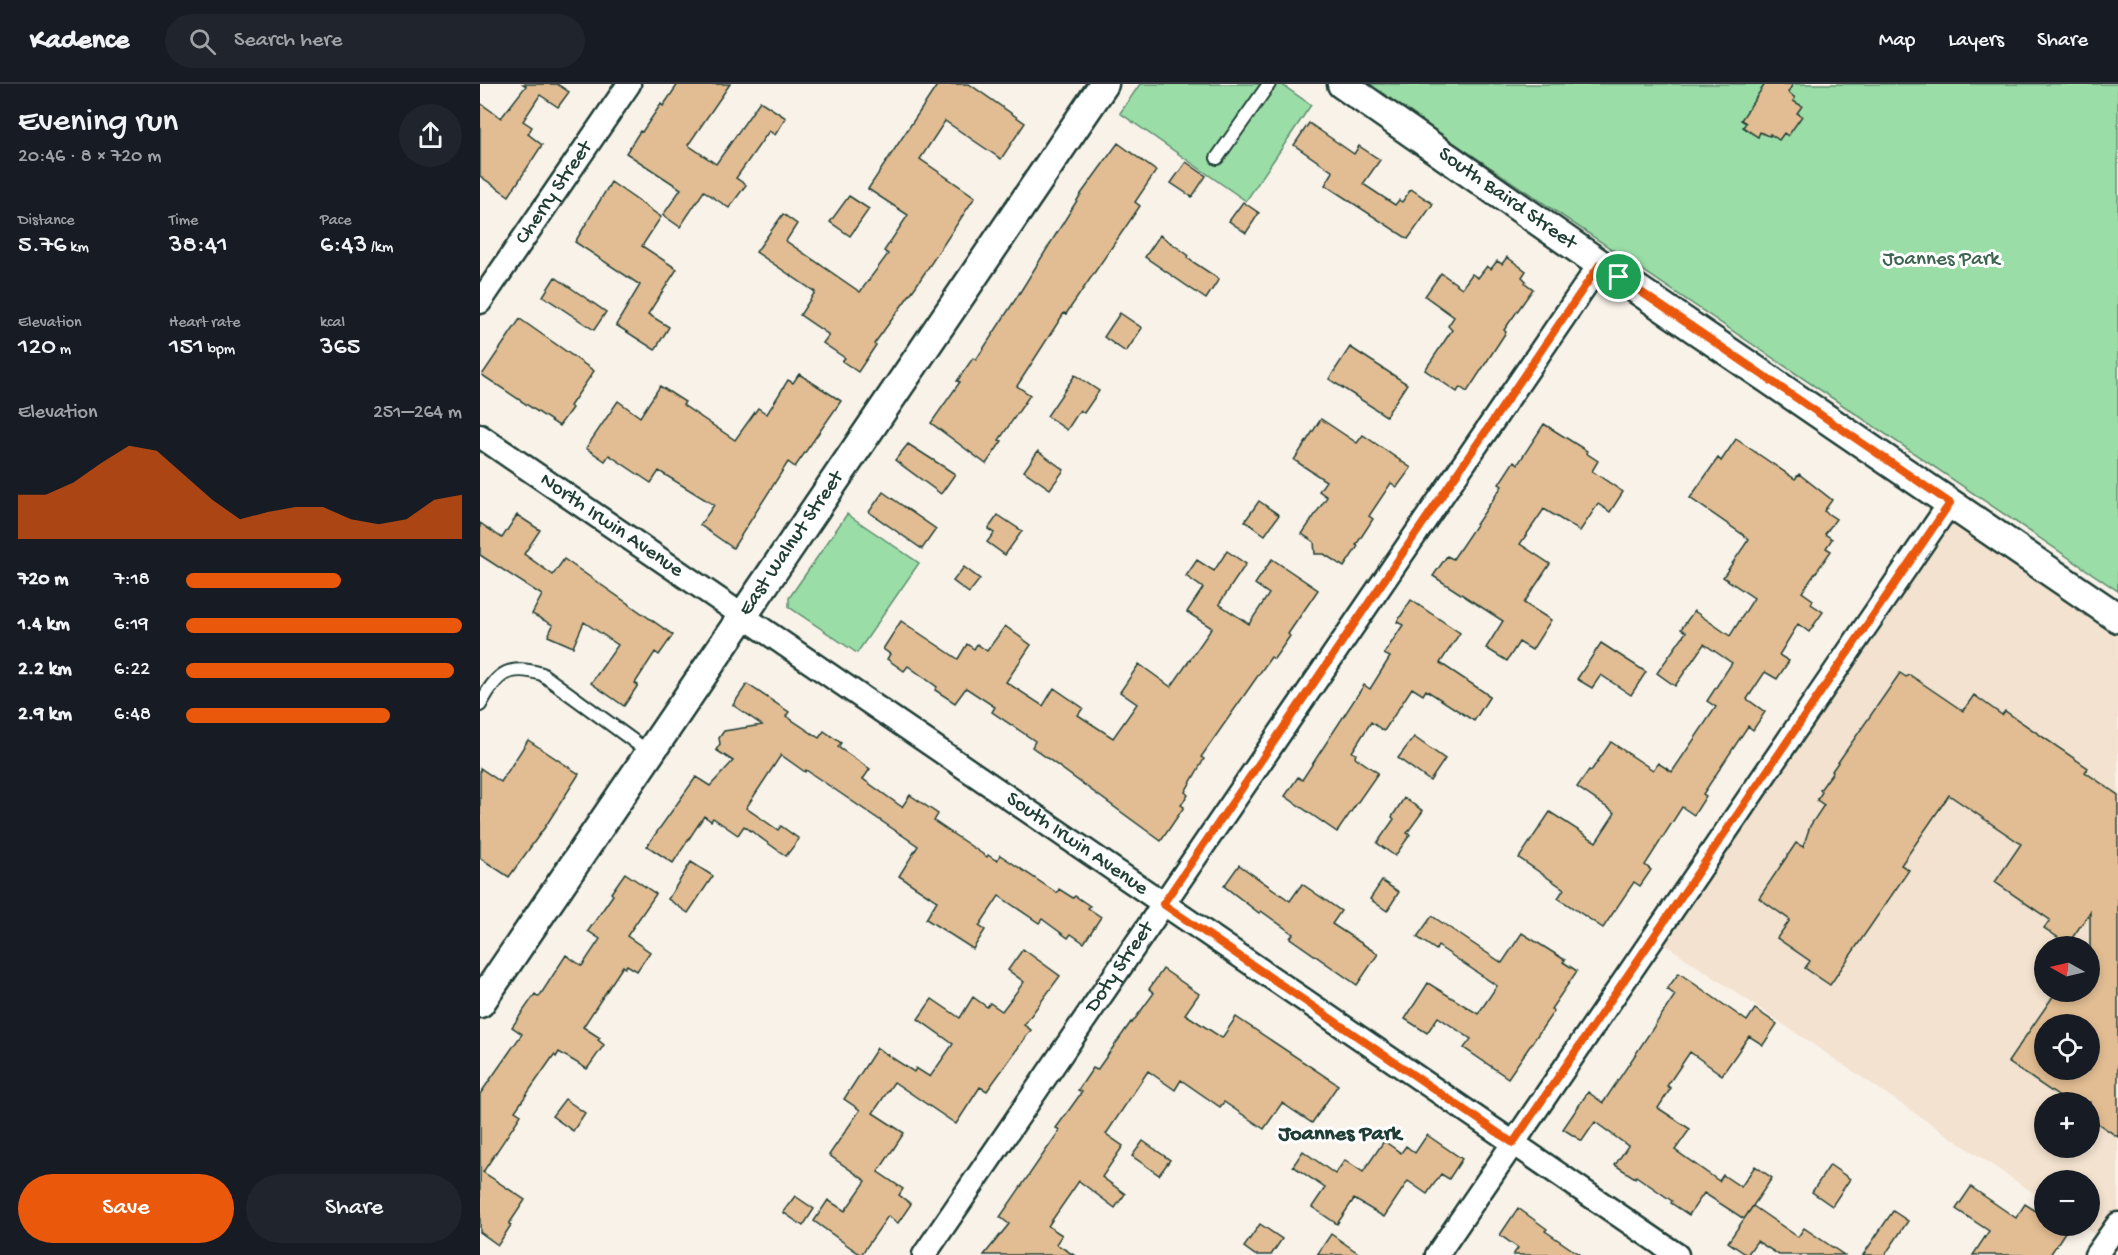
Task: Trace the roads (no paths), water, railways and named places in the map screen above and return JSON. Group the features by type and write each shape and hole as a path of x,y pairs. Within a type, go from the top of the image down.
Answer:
{"street":[{"name":"Cherry Street","path":"480,302 629,84"},
{"name":"East Walnut Street","path":"480,1003 1104,84"},
{"name":"South Baird Street","path":"1342,84 1600,264 2118,618"},
{"name":"Doty Street","path":"924,1255 1600,264"},
{"name":"North Irwin Avenue","path":"480,436 744,616"},
{"path":"1437,1255 1950,503"},
{"name":"South Irwin Avenue","path":"744,616 1677,1255"},
{"path":"2096,1255 2118,1224"}],"lane":[{"path":"1217,158 1269,84"},
{"path":"480,705 489,688 508,671 525,669 542,675 650,753"}],"district":[{"name":"Joannes Park","path":"1340,1135"}]}
